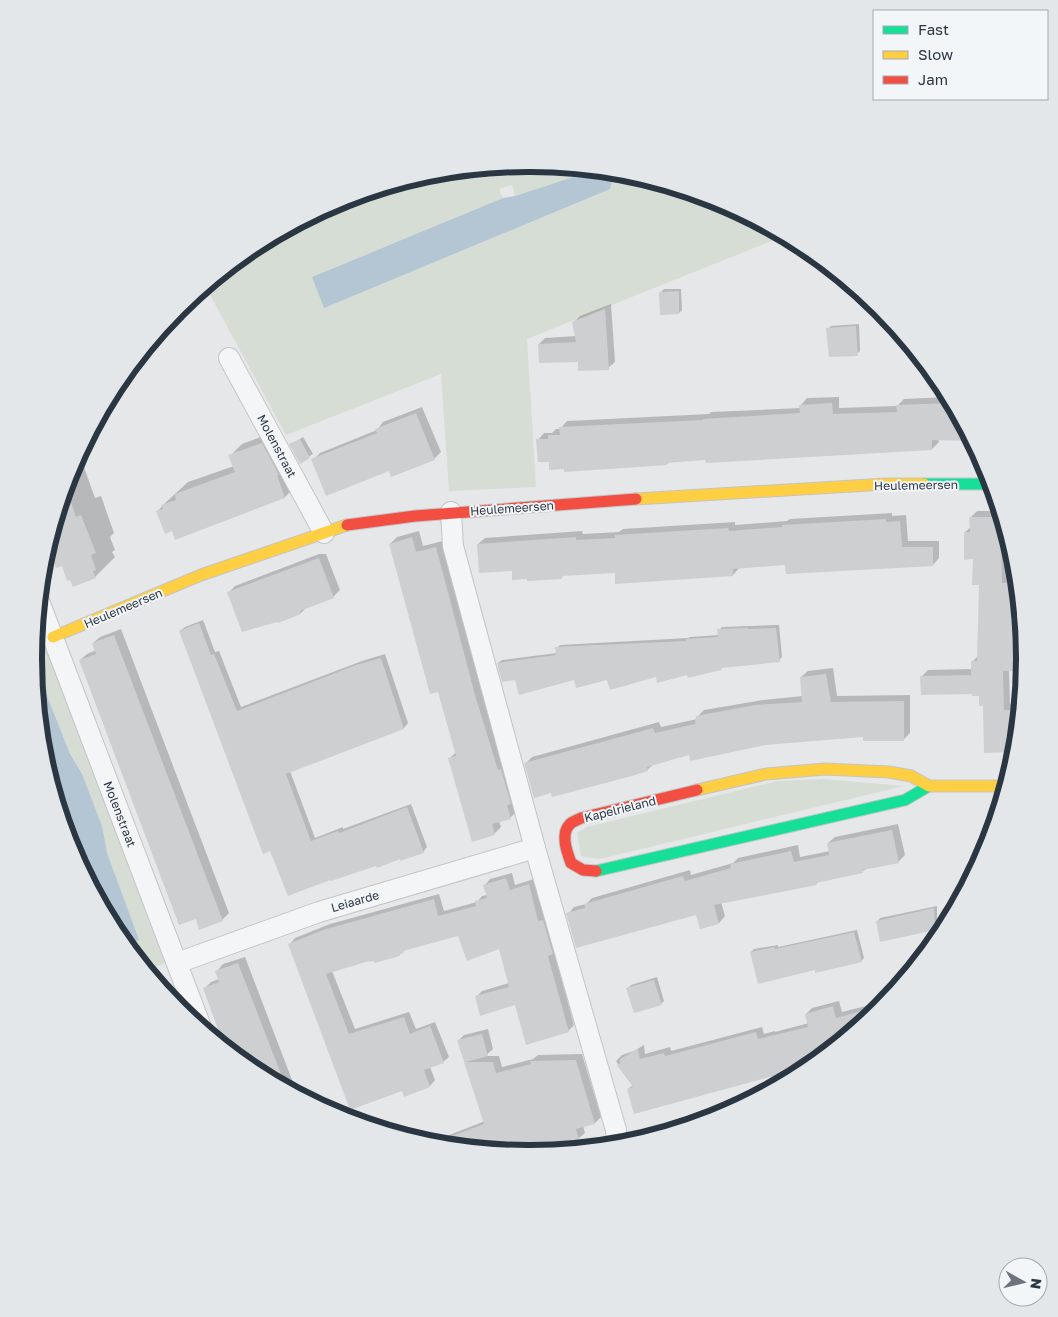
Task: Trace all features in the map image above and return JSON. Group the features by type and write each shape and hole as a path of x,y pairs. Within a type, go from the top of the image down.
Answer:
{"street":[{"name":"Molenstraat","path":"229,358 324,533"},
{"name":"Heulemeersen","path":"53,638 201,575 347,525 451,512 557,504 886,484 983,484"},
{"path":"451,512 453,546 535,848 617,1137"},
{"name":"Molenstraat","path":"45,617 196,1013"},
{"name":"Kapelrieland","path":"929,786 905,800 595,871 583,870 571,863 565,847 565,836 570,824 580,818 766,774 825,769 889,772 911,776 929,786 998,786"},
{"name":"Leiaarde","path":"177,964 319,912 535,848"}],"shaded area":[{"path":"529,172 580,175 515,196 512,185 499,189 503,198 312,277 607,178 655,189 715,209 744,222 772,237 774,240 527,339 536,487 449,491 441,374 286,435 209,293 207,294 259,254 314,222 373,198 434,181 465,176"},
{"path":"45,645 165,963 153,968 124,929 108,902 93,874 68,815 52,753 47,722 43,646"},
{"path":"823,779 904,786 600,859 581,856 577,833 587,827 777,781"}],"water":[{"path":"580,175 612,179 610,189 324,308 312,277 503,198 515,196"},
{"path":"44,688 70,754 82,774 102,826 107,853 139,940 133,942 124,929 93,874 59,782 47,722"}],"building":[{"path":"679,291 679,314 660,315 659,292"},
{"path":"605,309 609,370 578,371 578,362 539,363 538,344 576,342 572,322"},
{"path":"856,326 858,356 829,357 826,328"},
{"path":"832,403 833,414 897,412 896,405 943,403 964,441 932,440 932,450 706,463 705,460 667,463 667,465 564,472 564,469 549,470 549,462 538,462 536,439 548,439 548,435 560,435 559,427 800,413 799,405"},
{"path":"416,413 435,460 391,477 389,471 326,496 311,459 377,433 375,429"},
{"path":"300,439 310,458 300,464 289,444"},
{"path":"262,443 279,475 277,475 285,498 175,540 172,531 165,534 156,511 163,509 161,505 176,500 175,494 235,472 228,455"},
{"path":"70,498 76,517 81,515 96,553 91,555 96,570 93,571 96,578 73,587 70,580 67,581 62,566 56,568 53,560"},
{"path":"969,517 994,517 1001,542 1002,583 1009,583 1013,621 1014,671 1003,671 1004,710 1012,710 1006,752 984,753 983,706 979,706 979,696 972,696 972,694 921,695 920,676 971,675 971,661 977,661 979,585 972,585 973,559 964,560 964,532 970,532"},
{"path":"886,519 886,522 900,521 902,547 933,547 933,566 786,574 785,565 733,569 733,576 615,584 615,573 562,576 562,579 527,581 527,579 512,580 512,571 479,573 477,544 576,537 576,540 615,538 615,535 728,528 729,531 782,527 782,525"},
{"path":"412,537 416,552 436,547 475,695 498,770 501,769 511,804 507,805 511,819 492,824 495,835 472,842 448,758 456,756 438,692 430,694 389,544"},
{"path":"319,558 334,598 300,611 301,614 278,623 242,632 227,592"},
{"path":"199,623 211,655 214,654 237,711 356,665 381,658 404,729 286,774 311,841 338,831 339,833 407,807 424,853 330,880 288,896 270,851 263,854 179,631"},
{"path":"776,628 780,662 721,668 721,670 688,678 687,675 657,683 656,677 610,690 607,680 576,688 574,680 519,695 515,680 502,682 497,663 556,655 555,647 686,641 686,639 718,637 717,629"},
{"path":"114,635 223,921 199,930 196,919 179,925 79,660 96,654 92,643"},
{"path":"826,674 831,702 904,701 904,741 863,741 863,737 765,745 690,761 689,755 647,767 648,771 632,776 552,797 551,793 534,798 524,763 653,728 655,733 695,724 696,716 755,705 802,702 800,677"},
{"path":"892,830 899,863 863,870 863,873 816,883 817,885 714,905 719,924 700,929 696,915 576,948 566,913 585,908 584,904 683,876 685,881 731,868 730,864 791,851 794,862 829,855 827,843"},
{"path":"506,878 510,890 529,884 538,921 543,920 553,954 548,956 569,1032 526,1045 515,1005 480,1016 475,996 509,987 499,949 467,961 458,936 403,951 404,953 399,954 400,956 374,963 374,961 369,961 326,974 349,1034 404,1017 410,1034 430,1026 444,1063 424,1070 430,1087 404,1097 402,1091 350,1110 288,944 323,930 434,899 438,916 476,906 475,901 487,898 483,885"},
{"path":"934,908 935,928 933,930 880,942 876,921"},
{"path":"854,932 862,962 815,973 815,970 758,984 750,952 775,947 775,949"},
{"path":"238,963 282,1078 259,1063 219,1033 203,988 219,982 215,971"},
{"path":"654,980 662,1005 634,1013 626,988"},
{"path":"833,1006 836,1018 866,1010 825,1044 782,1074 634,1114 627,1089 633,1087 617,1065 620,1064 620,1059 638,1049 640,1059 664,1053 665,1056 756,1032 758,1039 808,1027 805,1014"},
{"path":"482,1034 488,1056 466,1062 493,1062 496,1073 531,1064 530,1061 576,1060 595,1124 576,1129 579,1140 568,1143 497,1144 447,1138 484,1124 457,1040"}],"traffic: fast":[{"path":"924,484 983,484"},
{"path":"596,871 905,800 929,786"}],"traffic: slow":[{"path":"636,499 886,484 924,484"},
{"path":"53,637 201,575 347,525"},
{"path":"697,790 766,774 825,769 889,772 911,776 929,786 998,786"}],"traffic: jam":[{"path":"347,525 415,516 636,499"},
{"path":"596,871 583,870 571,863 565,838 565,833 571,823 581,818 697,790"}]}
